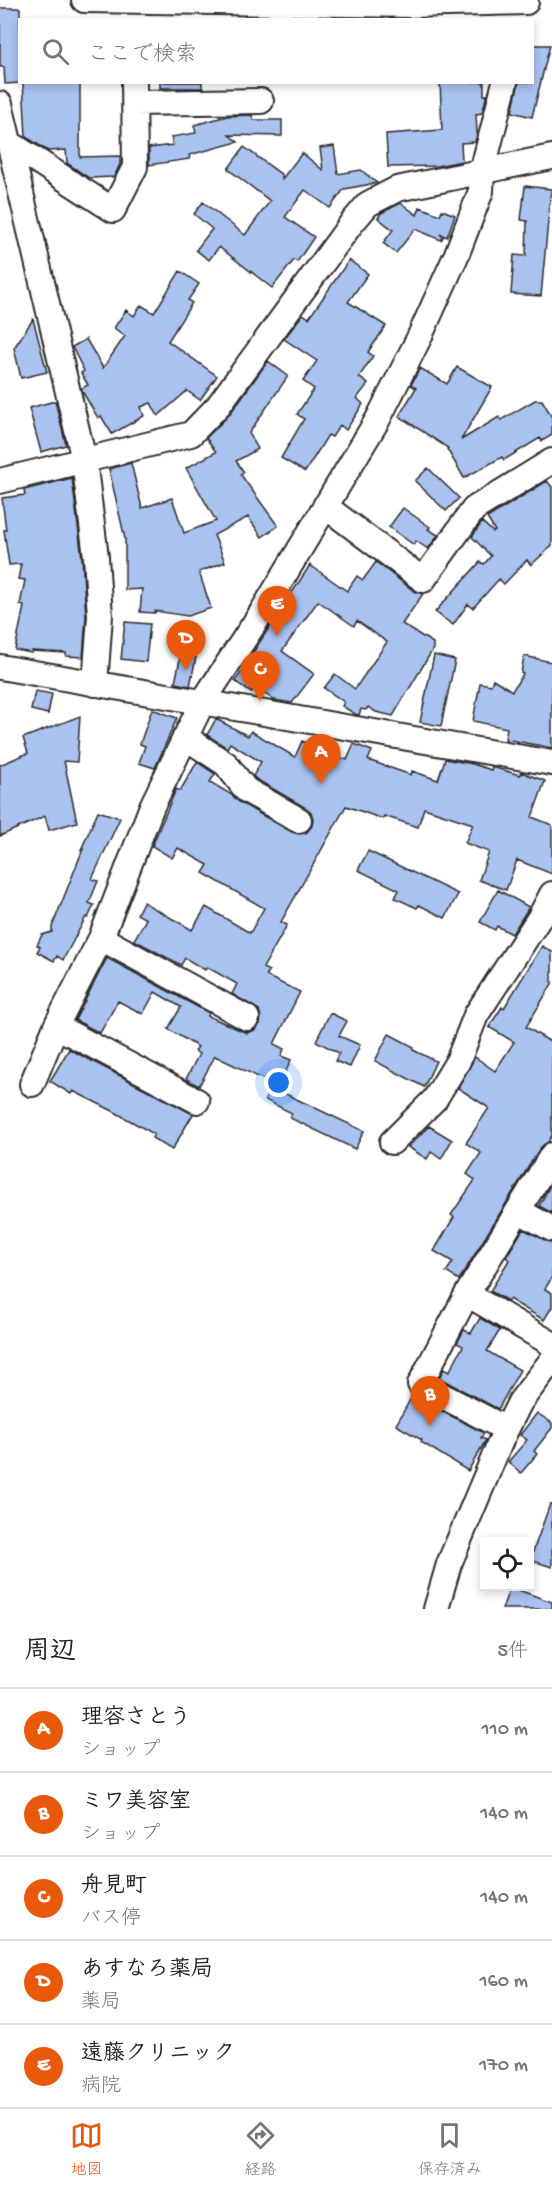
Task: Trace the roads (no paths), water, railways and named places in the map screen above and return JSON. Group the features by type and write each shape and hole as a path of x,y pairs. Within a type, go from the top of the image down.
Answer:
{"street":[{"path":"84,0 133,7 410,5 525,7"},
{"path":"32,1084 56,1026 100,938 152,806 202,703 262,612 378,419 419,338 456,256 480,191 482,172 504,84"},
{"path":"11,144 113,210 135,167 134,93 261,101"},
{"path":"0,104 84,460 96,557 100,616 95,684"},
{"path":"0,481 191,434 218,406 368,204 397,189 552,157"},
{"path":"325,506 423,580 474,509 552,461"},
{"path":"0,667 552,763"},
{"path":"185,737 226,764 246,790 299,820"},
{"path":"392,1142 435,1099 458,1061 476,1015 540,917 552,894"},
{"path":"100,938 247,1018"},
{"path":"56,1026 197,1101"},
{"path":"506,1429 420,1384 467,1294 552,1155"},
{"path":"519,1211 552,1229"},
{"path":"467,1294 552,1344"},
{"path":"436,1609 453,1553 506,1429 520,1402 552,1360"}],"place":[{"name":"遠藤クリニック","path":"277,636"},
{"name":"あすなろ薬局","path":"186,670"},
{"name":"舟見町","path":"260,701"},
{"name":"理容さとう","path":"321,784"},
{"name":"ミワ美容室","path":"430,1426"}]}
